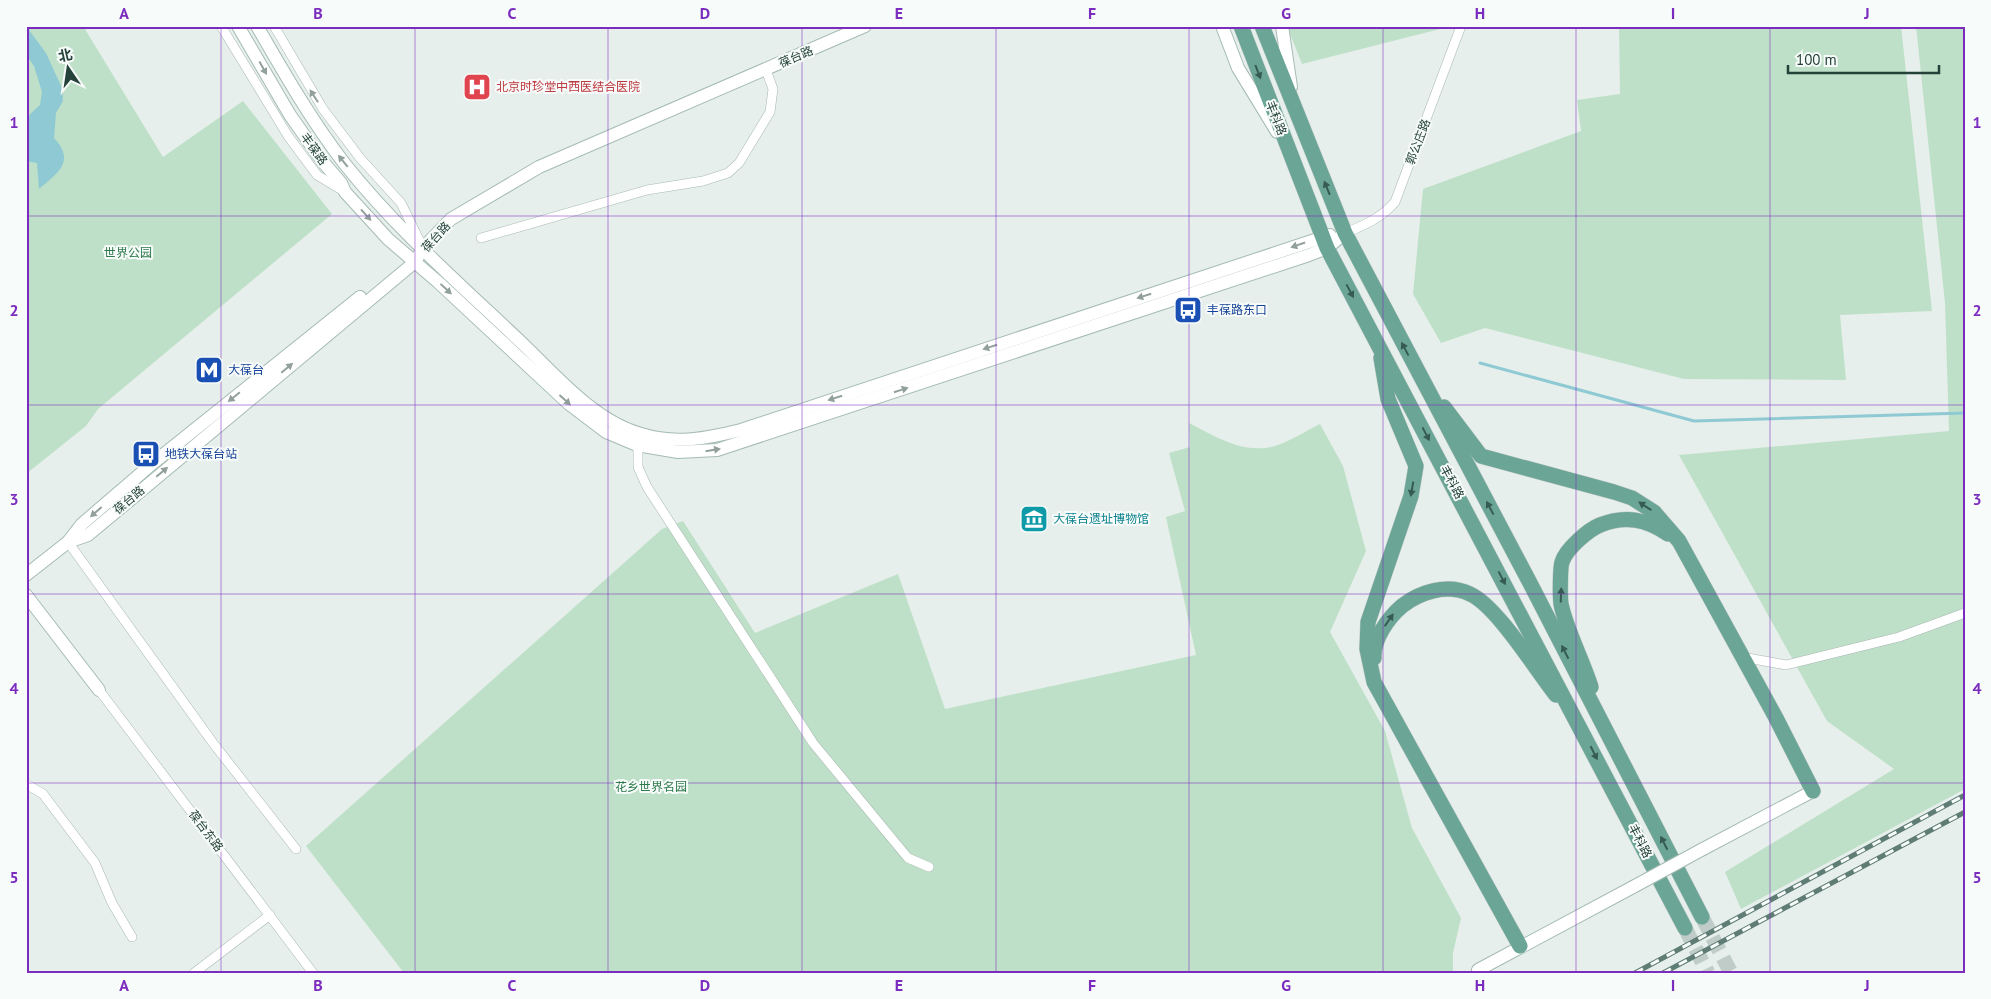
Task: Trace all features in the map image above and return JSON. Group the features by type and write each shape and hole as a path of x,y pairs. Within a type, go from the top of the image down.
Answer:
{"main road":[{"name":"丰葆路","path":"238,26 290,114 323,162 341,183 345,192 388,239 569,404 606,432 638,440"},
{"name":"丰葆路","path":"257,26 295,91 332,147 423,248 561,382 638,440"},
{"name":"葆台路","path":"26,575 68,542 88,535 412,260 451,219 539,167 865,26"},
{"path":"1222,26 1238,68 1289,153"},
{"name":"丰科路","path":"1241,26 1324,242 1685,928"},
{"name":"丰科路","path":"1262,26 1345,233 1702,917"},
{"path":"1282,26 1294,106"},
{"path":"638,440 678,452 717,450 1324,242 1345,233"},
{"path":"1378,342 1388,399 1416,466 1411,496 1368,622 1367,649 1374,682 1520,946"},
{"path":"1419,375 1481,456 1632,498 1654,512 1679,541 1813,791 1478,970"},
{"path":"1602,724 1586,670 1561,603 1562,562 1575,543 1593,528 1616,519 1633,518 1655,525 1679,541"},
{"path":"1374,682 1374,654 1380,632 1394,612 1412,599 1431,590 1454,590 1470,594 1493,612 1582,730"},
{"path":"26,595 99,690"}],"street":[{"path":"221,26 288,136 316,174 345,192"},
{"path":"274,26 323,109 360,158 401,203 423,248"},
{"name":"郭公庄路","path":"1345,233 1372,222 1385,213 1394,202 1461,26"},
{"path":"481,238 647,190 703,181 728,173 740,162 770,112 773,89 766,70"},
{"path":"638,440 638,467 647,487 813,743 908,858 929,867"},
{"path":"68,542 213,742 296,849"},
{"path":"1742,657 1786,665 1898,636 1965,613"},
{"name":"葆台东路","path":"99,690 313,973"},
{"path":"26,784 43,794 95,863 112,903 132,937"},
{"path":"194,973 270,915"}],"green space":[{"name":"世界公园","path":"26,26 83,26 163,157 243,101 332,214 98,409 86,426 26,474"},
{"path":"1287,26 1440,26 1440,29 1302,64"},
{"path":"1619,26 1901,26 1932,311 1840,315 1846,380 1684,379 1485,328 1441,343 1413,294 1423,189 1581,131 1577,100 1620,94"},
{"path":"1916,26 1965,26 1965,789 1741,909 1725,872 1894,769 1827,721 1679,455 1949,431 1945,303"},
{"name":"花乡世界名园","path":"1189,423 1221,439 1243,447 1254,448 1278,445 1320,424 1343,466 1366,551 1330,632 1385,731 1412,828 1461,918 1453,953 1453,973 404,973 306,846 662,529 683,521 755,633 898,574 945,709 1196,655 1166,517 1185,511 1169,453 1190,447"}],"water":[{"path":"26,26 46,53 62,88 63,101 56,113 54,138 64,153 64,160 58,172 39,189 37,163 26,161 26,125 30,114 40,105 42,92 34,66 26,55"}],"waterway":[{"path":"1480,363 1694,421 1965,413"}],"tunnel":[{"path":"1702,917 1731,973"},
{"path":"1685,928 1708,973"}],"railway":[{"path":"1635,973 1965,795"},
{"path":"1663,973 1965,812"}],"place":[{"name":"北京时珍堂中西医结合医院","path":"477,87"},
{"name":"丰葆路东口","path":"1188,310"},
{"name":"大葆台","path":"209,370"},
{"name":"地铁大葆台站","path":"146,454"},
{"name":"大葆台遗址博物馆","path":"1034,519"}]}
